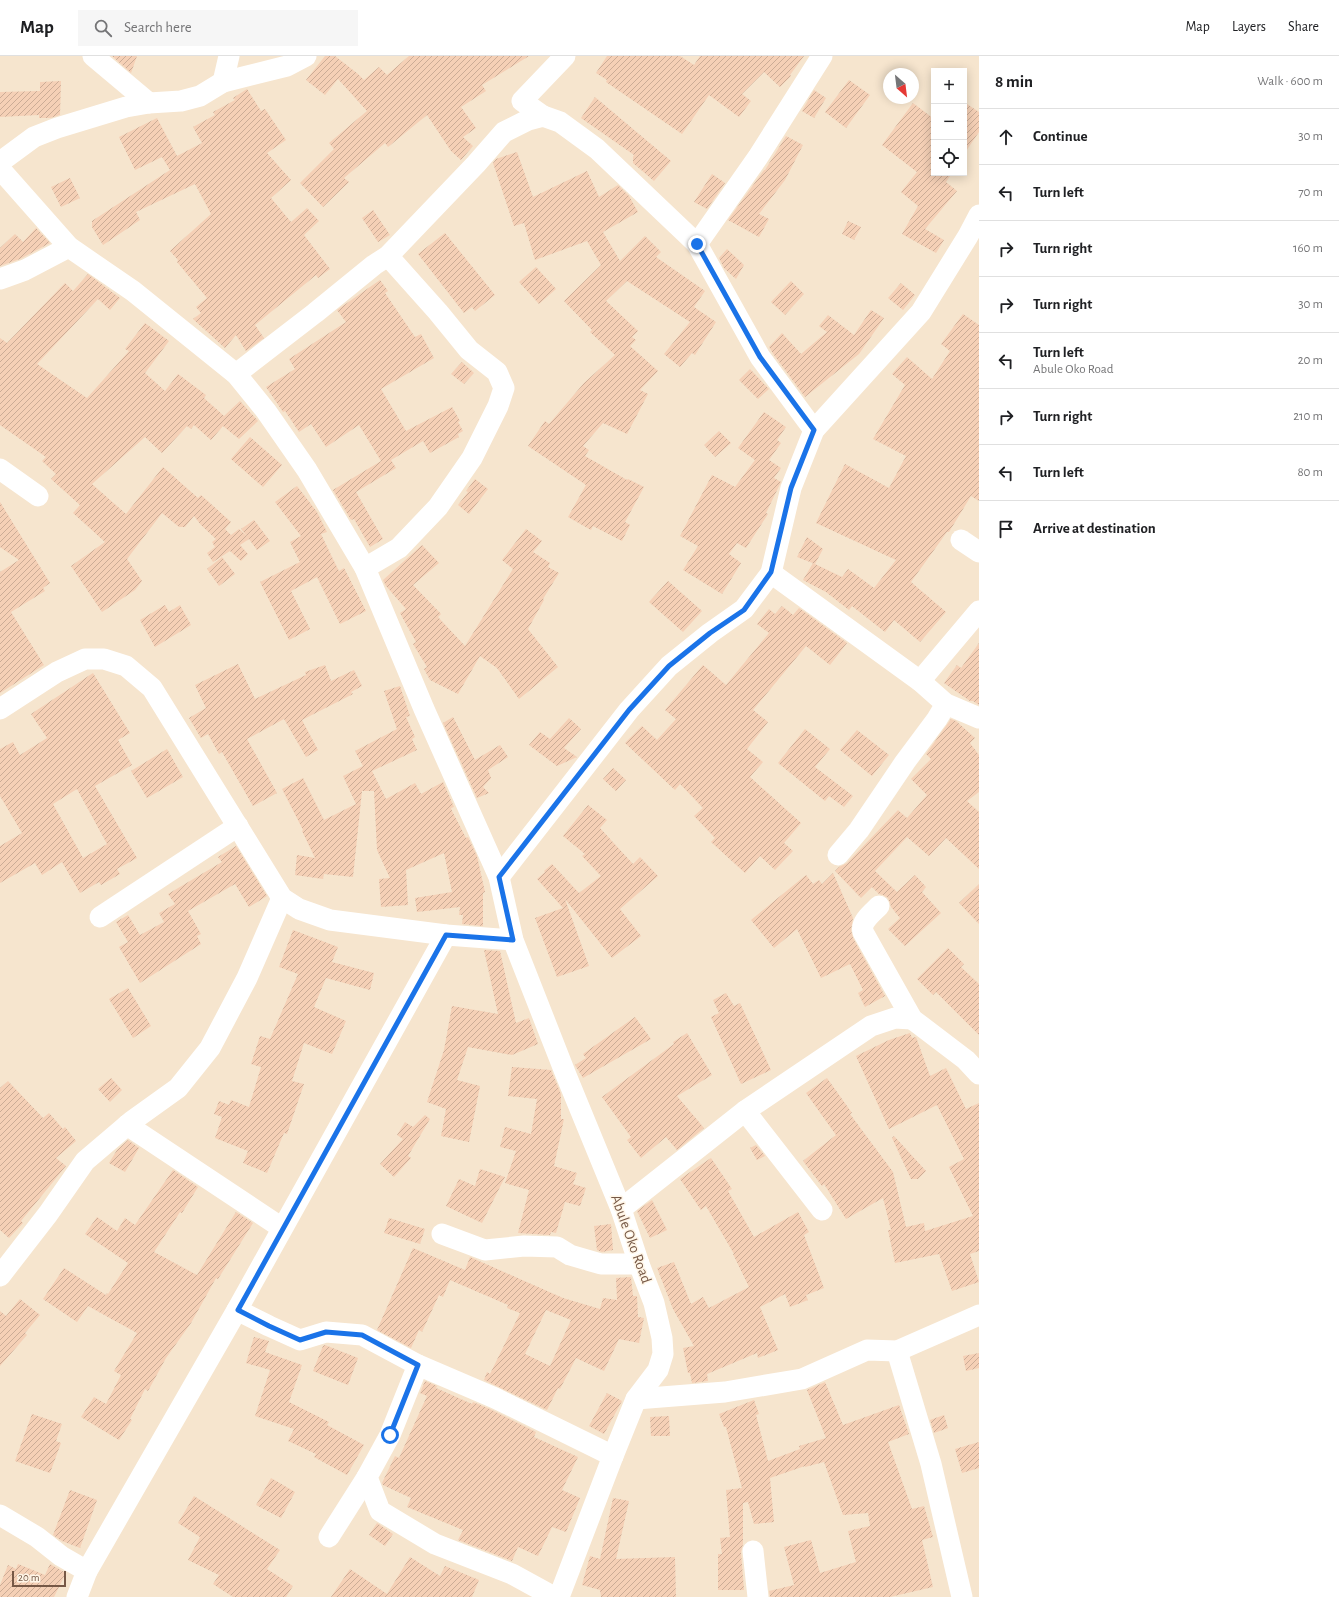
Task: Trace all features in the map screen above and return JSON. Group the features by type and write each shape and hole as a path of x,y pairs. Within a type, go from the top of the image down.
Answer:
{"street":[{"path":"93,56 149,103"},
{"path":"224,82 229,56"},
{"path":"0,162 34,137 57,128 118,109 149,103 181,101 200,96 224,82 287,66 306,56"},
{"path":"565,56 522,101 543,116 560,122 597,149 697,244 760,357 814,430"},
{"path":"697,244 758,157 822,56"},
{"path":"236,374 374,265 388,256 476,164 504,132 528,120 543,116"},
{"name":"Abule Oko Road","path":"0,169 69,246 133,291 236,374 266,411 307,470 365,568 424,709 499,877 513,940 621,1209 639,1264 654,1303 662,1338 663,1354 658,1370 636,1399 612,1456 565,1592"},
{"path":"499,877 629,710 669,666 710,633 744,610 771,572 791,488 814,430 921,312 973,239 979,215"},
{"path":"0,279 25,270 69,246"},
{"path":"365,568 399,548 438,507 472,458 498,406 504,388 497,372 469,350 438,312 388,256"},
{"path":"0,469 38,496"},
{"path":"961,540 979,552"},
{"path":"771,572 920,681 946,704 979,718"},
{"path":"920,681 979,611"},
{"path":"0,709 57,672 85,659 104,659 126,666 152,688 282,898 299,909 330,920 446,935 513,940"},
{"path":"838,855 859,830 905,762 938,719 946,704"},
{"path":"100,917 238,826"},
{"path":"0,1276 48,1214 85,1161 127,1125 178,1088 210,1048 246,978 282,898"},
{"path":"878,906 864,923 862,927 863,932 912,1019 966,1060 979,1074"},
{"path":"77,1597 87,1570 238,1310 282,1228 446,935"},
{"path":"621,1209 745,1111 872,1026 895,1018 912,1019"},
{"path":"745,1111 822,1210"},
{"path":"127,1125 282,1228"},
{"path":"442,1234 485,1250 524,1246 557,1247 570,1255 601,1264 639,1264"},
{"path":"238,1310 300,1340 326,1332 362,1335 418,1365 495,1398 612,1456"},
{"path":"636,1399 725,1392 802,1379 867,1350 896,1351 979,1315"},
{"path":"896,1351 931,1464 962,1597"},
{"path":"329,1537 368,1477 390,1435 418,1365"},
{"path":"368,1477 380,1511 435,1544 512,1574 554,1597"},
{"path":"0,1516 37,1537 61,1556 87,1570"},
{"path":"753,1551 758,1597"}],"shaded area":[{"path":"0,56 979,56 979,1597 0,1597"}],"building":[{"path":"112,56 137,56 131,73"},
{"path":"325,56 335,56 364,80 379,67 387,75 409,56 529,56 482,85 486,91 461,107 476,128 463,137 473,146 461,160 451,151 427,115 388,147 385,143 344,178 349,182 323,207 300,183 334,149 329,143 367,111 338,79 325,95 306,80"},
{"path":"607,56 680,56 694,65 700,56 804,56 790,75 791,76 780,87 764,72 742,94 751,101 739,117 709,95 682,134 606,82 607,80 596,73"},
{"path":"849,80 870,95 846,128 825,112"},
{"path":"61,81 60,115 50,118 39,118 39,115 0,117 0,92 40,91 40,82"},
{"path":"247,89 261,111 265,109 286,140 267,153 291,180 271,198 291,222 307,208 319,221 304,235 330,269 318,278 316,275 255,325 264,338 246,351 236,335 225,348 193,319 201,313 196,307 207,298 177,262 178,260 170,251 211,214 195,184 136,212 140,220 103,245 92,227 92,221 170,170 162,157 135,170 119,137 157,118 177,156 202,143 193,127 215,115 213,112 235,100 233,98"},
{"path":"814,90 826,98 814,118 802,111"},
{"path":"595,97 671,161 654,181 633,163 634,155 581,118"},
{"path":"912,104 931,117 931,176 950,176 946,182 957,191 925,229 944,240 936,253 902,234 918,206 901,192 917,172 882,145"},
{"path":"967,104 979,112 979,132 967,150"},
{"path":"786,136 803,145 785,180 759,214 769,219 759,237 728,220 765,170"},
{"path":"517,152 533,197 587,171 599,197 618,185 629,196 638,212 603,232 620,261 645,236 661,252 656,257 705,291 694,307 716,322 695,355 692,353 680,367 664,354 690,322 627,281 606,301 638,331 632,337 636,340 630,346 658,371 640,390 648,394 627,434 603,423 583,446 589,450 585,456 627,480 628,479 644,487 625,522 630,525 622,541 593,526 591,530 568,517 586,485 528,446 545,421 549,424 584,383 615,355 590,332 592,330 564,301 601,265 587,241 535,260 524,223 514,226 493,163 496,159"},
{"path":"712,174 725,183 707,209 694,202"},
{"path":"70,178 80,198 61,207 51,187"},
{"path":"373,210 390,235 378,242 362,218"},
{"path":"848,221 861,227 854,240 842,234"},
{"path":"36,228 50,243 20,259 0,266 0,248 15,234 23,242"},
{"path":"445,233 495,295 475,311 472,307 464,313 418,254"},
{"path":"727,249 744,265 736,279 724,268 719,258"},
{"path":"536,267 556,289 539,304 519,282"},
{"path":"88,274 120,298 110,310 98,299 37,364 87,398 129,351 125,349 145,323 169,341 145,373 165,391 178,374 206,395 204,398 224,416 240,401 258,421 239,439 223,426 211,440 194,425 191,429 187,426 162,453 145,437 92,484 126,514 163,467 198,498 201,495 231,522 225,529 231,535 239,529 247,536 241,529 254,520 270,541 257,550 249,539 240,545 248,554 241,561 230,551 213,562 207,553 215,547 212,542 216,539 194,516 185,527 179,527 162,513 127,559 142,581 135,590 102,612 71,566 105,542 73,513 80,505 51,479 56,474 42,461 46,457 0,425 0,338 7,343 65,283 73,291"},
{"path":"380,280 388,291 385,293 415,337 421,334 434,358 381,389 406,431 452,407 460,421 458,422 463,431 458,434 459,437 430,453 423,441 391,460 396,468 356,492 383,539 370,547 354,519 351,520 333,490 381,461 359,425 326,447 311,424 299,432 266,387 295,369 289,359 346,322 337,310"},
{"path":"791,281 804,294 785,315 771,302"},
{"path":"901,283 915,295 903,310 888,298"},
{"path":"871,310 884,318 859,354 805,397 769,347 782,333 801,354 827,332 819,326 828,315 854,335"},
{"path":"963,314 979,325 979,501 971,496 949,532 947,532 911,582 946,612 920,642 894,620 885,632 852,606 849,610 826,592 803,580 813,563 842,577 848,569 874,588 896,560 816,523 845,464 889,488 906,456 873,439 905,385 892,374 907,357 932,379 950,351 941,344"},
{"path":"462,362 474,373 464,384 451,374"},
{"path":"750,369 769,389 758,399 739,380"},
{"path":"764,412 786,427 777,440 781,443 769,460 781,468 774,478 781,482 766,513 768,514 746,548 737,543 729,554 741,563 722,594 683,570 698,546 680,536 712,475 735,487 755,460 738,448"},
{"path":"719,431 731,443 715,457 704,445"},
{"path":"250,437 282,465 263,487 231,459"},
{"path":"475,479 488,489 469,514 458,505 468,492 466,491"},
{"path":"297,486 317,512 327,532 321,534 332,557 339,571 344,568 366,611 340,624 317,577 291,591 310,629 289,640 260,582 300,562 290,542 301,536 275,502"},
{"path":"0,502 50,583 43,588 45,591 11,612 44,665 0,693 0,572 19,560 0,547"},
{"path":"526,529 542,541 533,552 550,563 548,567 559,573 543,599 544,600 528,629 558,667 519,699 497,668 480,656 458,694 430,680 424,669 427,667 413,644 416,642 400,613 406,609 386,586 383,580 422,545 439,563 413,585 441,614 438,617 465,646 513,569 502,560"},
{"path":"807,537 823,549 815,564 797,557"},
{"path":"222,557 235,574 219,586 207,569"},
{"path":"668,581 702,611 683,632 649,602"},
{"path":"165,605 169,612 180,605 191,625 155,647 140,620"},
{"path":"782,606 793,615 799,608 847,643 830,665 806,646 753,710 768,722 747,749 763,762 750,777 801,823 784,843 793,851 775,870 760,856 745,873 711,842 715,838 694,816 703,808 680,784 675,790 625,743 642,726 657,740 676,719 665,710 703,665 726,685 769,633 757,624 769,609 775,614"},
{"path":"979,643 979,705 973,701 970,701 944,683 957,665 961,668"},
{"path":"238,664 255,699 306,675 305,672 325,665 331,681 354,670 362,686 351,692 353,694 302,720 318,750 306,757 284,719 247,739 277,793 253,806 222,752 219,754 208,734 201,738 189,718 206,708 195,685"},
{"path":"93,673 130,733 118,740 132,765 95,786 137,858 117,869 120,874 101,885 99,882 80,893 62,862 42,875 35,863 0,883 0,846 22,833 0,796 0,749 13,742 20,755 47,738 31,714","holes":["77,789 107,844 83,858 53,804"]},
{"path":"400,686 410,716 406,717 415,737 412,739 417,750 372,771 386,799 415,783 421,794 443,782 454,807 451,808 452,811 466,838 468,837 477,856 485,892 483,893 483,926 462,924 463,915 459,915 460,907 417,912 415,898 452,892 444,853 406,870 408,905 381,907 379,879 390,878 377,850 374,791 362,791 353,877 324,874 323,879 295,875 297,855 315,858 302,831 303,830 282,789 303,778 324,820 356,804 343,776 363,766 355,751 397,729 384,691"},
{"path":"453,717 475,760 500,745 508,757 488,770 491,778 483,787 489,793 477,798 443,723"},
{"path":"569,718 581,729 564,748 577,757 557,766 529,745 540,732 550,739"},
{"path":"951,719 956,721 975,738 970,743 979,755 979,792 967,801 979,812 979,869 946,838 929,856 907,837 875,871 897,892 915,875 926,887 922,892 941,913 905,946 888,929 900,918 891,907 888,898 879,894 872,887 861,898 835,871 847,863 898,810 907,818 927,795 911,779 931,759 926,754"},
{"path":"805,729 830,749 815,767 853,796 844,807 829,796 825,801 778,763"},
{"path":"857,730 889,755 872,776 840,750"},
{"path":"167,749 183,777 147,798 131,771"},
{"path":"613,768 626,780 616,791 603,779"},
{"path":"588,805 607,820 600,828 633,864 640,857 658,876 620,909 641,936 612,958 565,899 589,966 557,977 535,918 563,908 537,879 552,864 579,893 601,876 582,856 585,854 563,836"},
{"path":"236,846 267,896 249,907 235,884 188,911 201,934 197,936 201,944 140,983 119,947 128,942 116,922 128,915 140,935 164,922 159,913 175,904 168,894 222,862 218,857"},
{"path":"833,873 853,918 851,930 853,938 885,996 865,1007 858,993 863,990 850,964 821,978 797,929 774,948 751,920 806,875 813,884 819,880 822,884"},
{"path":"979,884 979,924 959,903"},
{"path":"293,930 338,947 332,962 374,973 370,990 326,978 314,1007 346,1021 332,1054 304,1043 292,1081 304,1084 287,1134 284,1133 267,1173 243,1163 248,1151 215,1138 222,1117 214,1114 219,1101 229,1105 231,1100 249,1107 261,1067 251,1064 260,1036 270,1039 298,974 279,967"},
{"path":"948,948 964,964 961,967 979,984 979,1035 936,992 933,995 917,979"},
{"path":"484,950 500,951 516,1023 529,1018 538,1044 512,1055 468,1047 457,1080 480,1086 469,1142 441,1136 446,1109 427,1102 444,1050 452,1006 498,1014"},
{"path":"128,988 151,1026 133,1038 109,999"},
{"path":"726,993 734,1006 740,1003 771,1070 741,1084 711,1017 719,1013 713,1000"},
{"path":"635,1017 651,1039 583,1078 575,1065 586,1058 583,1054"},
{"path":"687,1033 712,1075 677,1096 704,1128 677,1150 666,1137 641,1158 627,1140 631,1137 602,1097 674,1044 673,1042"},
{"path":"910,1033 912,1038 916,1037 930,1076 946,1068 966,1109 979,1103 979,1251 970,1254 979,1282 952,1291 939,1254 895,1263 888,1230 891,1230 883,1198 846,1219 824,1184 822,1186 803,1161 836,1135 806,1093 827,1078 852,1113 850,1114 893,1172 906,1227 924,1223 925,1231 973,1216 949,1167 964,1159 937,1105 889,1129 856,1056 889,1040"},
{"path":"512,1067 551,1070 561,1094 561,1119 564,1119 554,1166 577,1173 573,1184 586,1188 580,1206 565,1202 556,1233 551,1232 550,1235 518,1233 529,1190 505,1183 516,1151 500,1147 505,1127 531,1134 537,1099 508,1096"},
{"path":"111,1078 122,1090 110,1102 98,1089"},
{"path":"8,1081 43,1118 49,1113 63,1129 65,1127 76,1141 56,1158 66,1166 21,1221 23,1223 9,1238 0,1230 0,1088"},
{"path":"425,1115 430,1119 408,1156 411,1158 394,1177 380,1164 403,1139 397,1135 405,1122 413,1127"},
{"path":"894,1136 926,1171 918,1179 911,1179 892,1138"},
{"path":"128,1140 139,1148 125,1172 109,1163 117,1150"},
{"path":"756,1145 765,1156 757,1160 750,1148"},
{"path":"711,1158 732,1189 728,1191 754,1237 798,1212 809,1232 804,1235 824,1288 806,1295 808,1300 790,1307 785,1294 760,1307 778,1350 758,1358 757,1353 707,1374 708,1381 692,1383 690,1373 688,1373 683,1348 694,1346 673,1309 657,1268 674,1262 691,1304 703,1297 709,1308 749,1287 734,1254 706,1206 701,1210 680,1179"},
{"path":"480,1169 505,1177 482,1223 446,1206 459,1179 475,1186"},
{"path":"173,1170 198,1187 182,1213 180,1212 154,1252 197,1275 236,1212 253,1223 218,1279 216,1278 191,1323 166,1358 148,1391 145,1389 130,1419 132,1420 119,1440 81,1417 94,1397 106,1404 121,1375 114,1371 137,1333 88,1306 77,1322 43,1299 64,1268 106,1295 107,1293 108,1294 128,1263 85,1234 97,1217 117,1231 125,1218 135,1225"},
{"path":"652,1200 667,1230 650,1238 637,1211"},
{"path":"389,1218 425,1229 420,1244 384,1233"},
{"path":"611,1224 613,1250 602,1252 597,1250 594,1226"},
{"path":"413,1248 465,1270 470,1257 563,1298 600,1309 603,1298 617,1300 616,1278 631,1277 633,1296 637,1296 638,1317 644,1318 639,1343 619,1339 604,1371 576,1358 547,1410 484,1380 487,1372 490,1374 520,1313 507,1308 508,1305 450,1280 443,1297 439,1295 422,1332 419,1330 411,1348 377,1330","holes":["546,1310 571,1320 550,1366 525,1354"]},
{"path":"20,1299 40,1315 25,1333 27,1335 0,1366 0,1311 6,1316"},
{"path":"254,1337 269,1341 265,1352 302,1365 289,1402 329,1422 327,1425 364,1445 347,1475 314,1457 316,1454 288,1441 294,1429 255,1416 270,1370 246,1363"},
{"path":"325,1345 358,1358 348,1385 313,1371 323,1346"},
{"path":"979,1353 979,1368 966,1371 963,1356"},
{"path":"425,1381 437,1386 436,1388 472,1404 473,1402 490,1409 536,1432 534,1437 578,1457 562,1490 580,1498 566,1532 552,1527 538,1556 518,1547 512,1561 458,1540 463,1530 407,1507 411,1498 383,1485 382,1483 395,1456 399,1458 427,1396 420,1393"},
{"path":"825,1382 843,1425 899,1405 909,1434 888,1442 912,1509 924,1506 933,1537 922,1540 933,1587 890,1597 770,1597 769,1591 794,1585 784,1547 811,1540 820,1573 856,1562 848,1531 870,1526 868,1513 843,1515 824,1462 805,1466 770,1478 774,1522 754,1524 748,1502 743,1503 743,1544 741,1552 744,1590 718,1590 718,1554 722,1554 720,1538 730,1537 726,1490 742,1488 726,1427 724,1427 719,1414 754,1400 759,1414 756,1415 768,1461 800,1449 799,1446 826,1438 807,1390"},
{"path":"607,1393 622,1401 604,1434 589,1426"},
{"path":"32,1414 62,1424 56,1441 61,1443 50,1473 15,1461"},
{"path":"944,1415 948,1428 934,1433 930,1420"},
{"path":"669,1416 670,1436 651,1436 650,1417"},
{"path":"979,1442 979,1468 962,1473 955,1449"},
{"path":"271,1478 295,1492 281,1518 256,1505"},
{"path":"70,1490 97,1500 80,1548 62,1541 53,1535"},
{"path":"194,1496 280,1550 267,1569 293,1586 286,1597 233,1597 213,1584 219,1575 188,1560 200,1537 178,1523"},
{"path":"613,1498 629,1501 616,1559 675,1557 676,1597 601,1597 600,1590 582,1585 590,1556 600,1559"},
{"path":"377,1523 393,1534 385,1546 369,1535"},
{"path":"410,1557 440,1576 445,1566 479,1580 472,1597 331,1597 350,1569 387,1594"},
{"path":"18,1564 45,1575 50,1564 66,1573 54,1597 0,1597 0,1585 8,1565 16,1569"}],"route":[{"path":"390,1435 418,1365 362,1335 326,1332 300,1340 238,1310 282,1228 446,935 513,940 499,877 629,710 669,666 710,633 744,610 771,572 783,527 791,488 814,430 760,357 697,244"}]}
